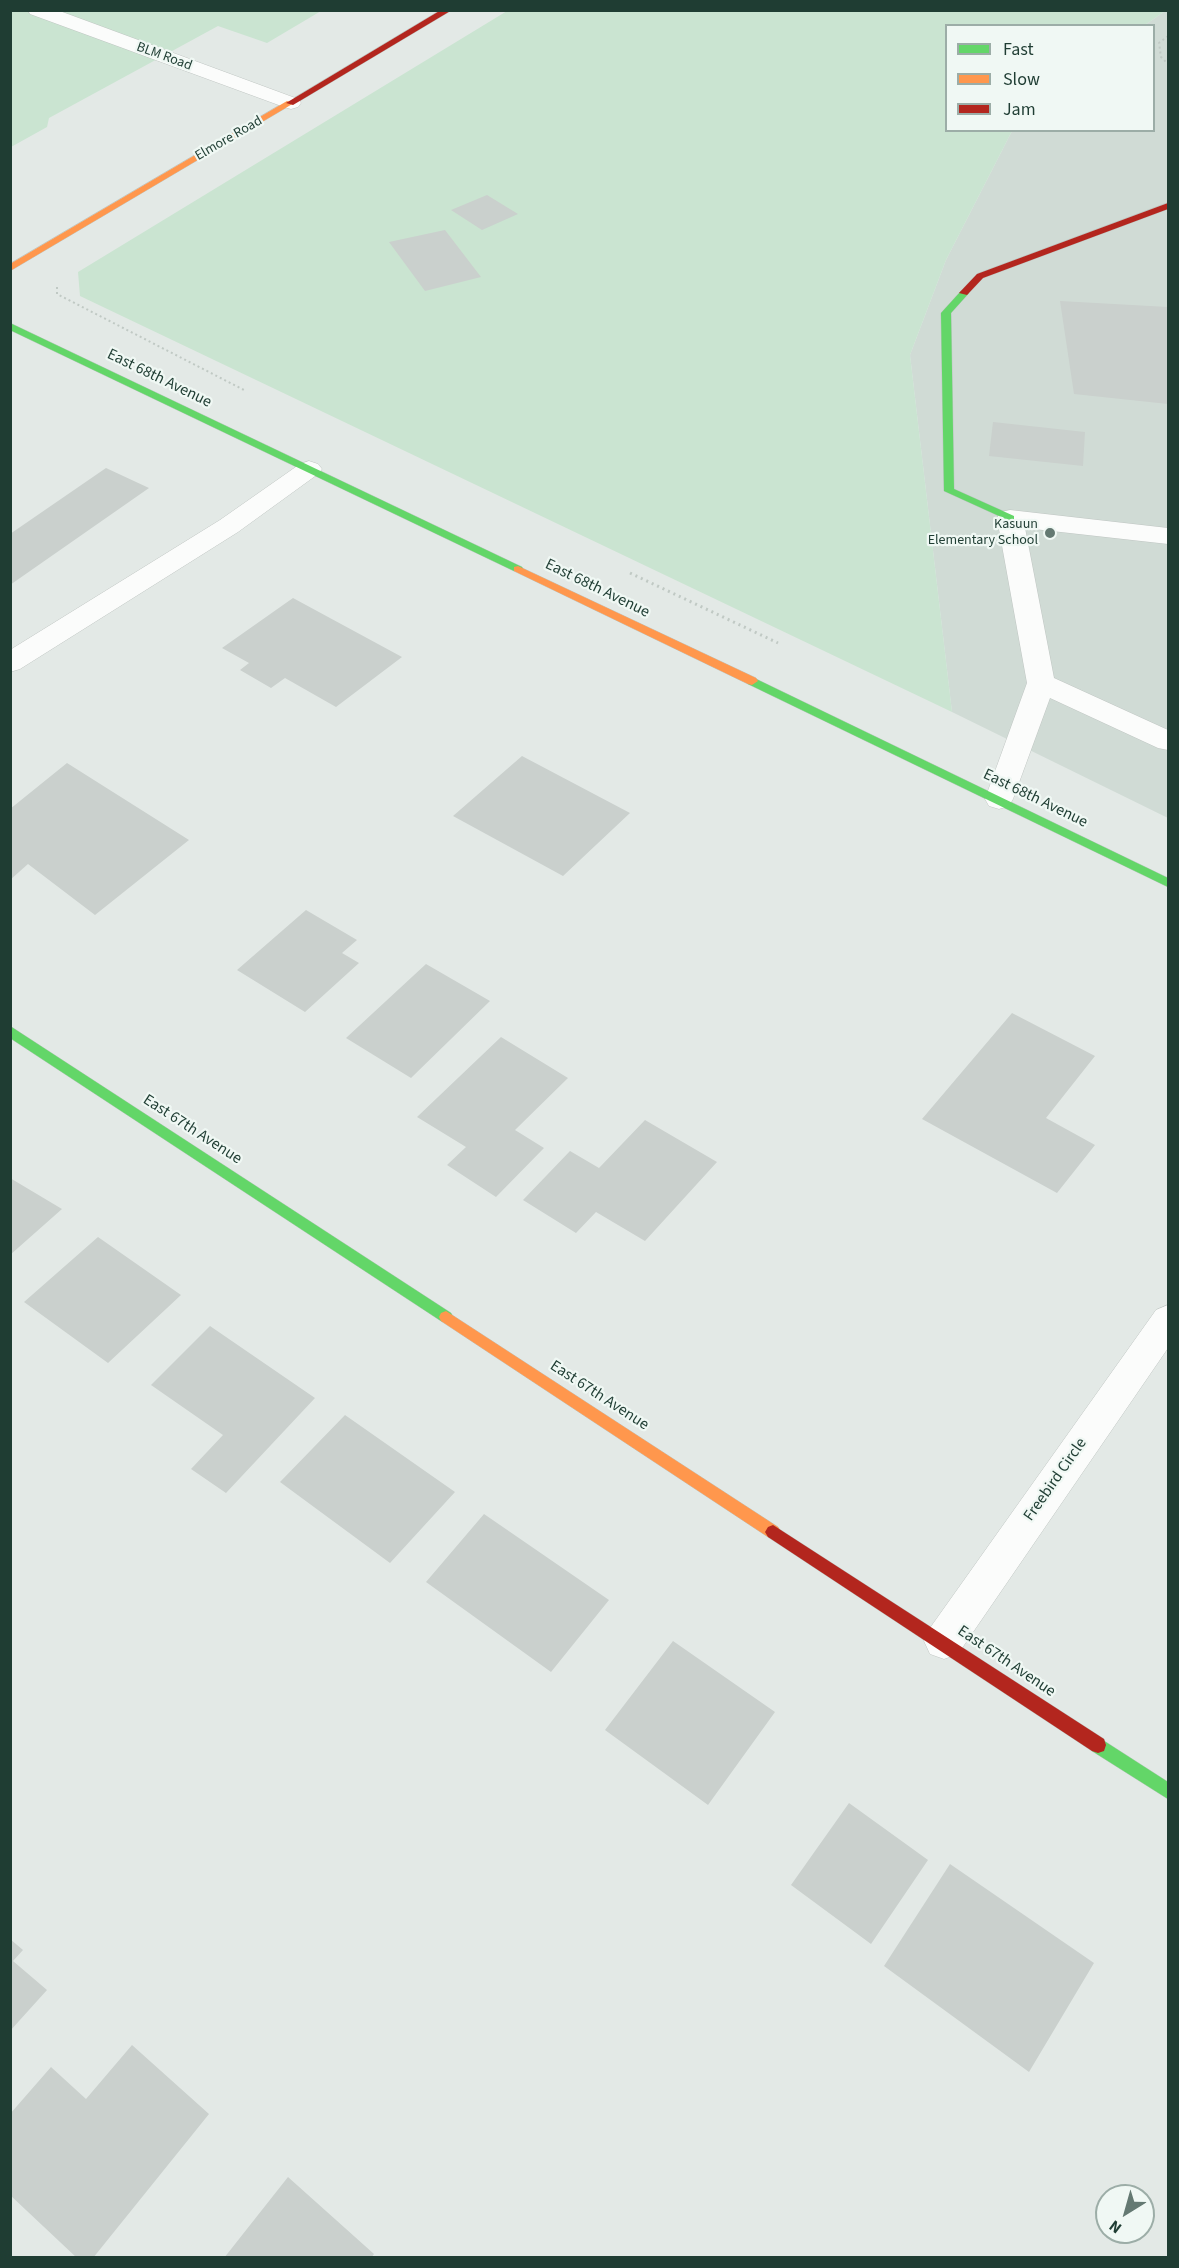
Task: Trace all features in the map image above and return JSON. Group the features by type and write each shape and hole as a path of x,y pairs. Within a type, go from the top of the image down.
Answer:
{"street":[{"name":"BLM Road","path":"37,10 291,103"},
{"name":"Elmore Road","path":"10,268 448,10"},
{"path":"1168,206 980,276 946,313 949,491 1010,518 1168,536"},
{"name":"East 68th Avenue","path":"10,326 999,799 1168,883"},
{"path":"10,663 230,526 309,469"},
{"path":"999,799 1041,683 1010,518"},
{"path":"1041,683 1168,741"},
{"name":"East 67th Avenue","path":"10,1030 944,1641 1168,1791"},
{"name":"Freebird Circle","path":"944,1641 1168,1320"}],"path":[{"path":"1168,36 1159,43 1161,57 1168,64"}],"shaded area":[{"name":"Kasuun Elementary School","path":"1168,11 1168,818 952,712 910,355 946,260 1011,132 1155,132 1155,24 1146,24"}],"green space":[{"path":"11,11 321,11 267,43 218,26 49,118 47,127 11,147"},
{"path":"507,11 1165,11 1146,24 945,24 945,132 1011,132 946,260 910,355 952,712 80,296 78,272"}],"building":[{"path":"487,195 518,214 482,230 451,210"},
{"path":"445,230 481,277 425,291 389,242"},
{"path":"1060,301 1168,307 1168,404 1074,394"},
{"path":"993,422 1085,432 1083,466 989,456"},
{"path":"106,468 149,488 10,585 10,534"},
{"path":"293,598 402,657 336,707 285,678 271,688 240,670 249,663 222,648"},
{"path":"522,756 630,813 563,876 453,816"},
{"path":"67,763 189,840 95,915 28,864 10,880 10,809"},
{"path":"306,910 357,940 342,953 359,963 305,1012 237,970"},
{"path":"426,964 490,1001 411,1078 346,1038"},
{"path":"1012,1013 1095,1056 1046,1118 1095,1145 1057,1193 922,1119"},
{"path":"501,1037 568,1078 515,1130 544,1148 496,1197 447,1165 466,1147 417,1117"},
{"path":"645,1120 717,1162 645,1241 596,1212 576,1233 523,1200 570,1151 599,1168"},
{"path":"10,1178 62,1209 10,1255"},
{"path":"98,1237 181,1295 108,1363 24,1302"},
{"path":"210,1326 315,1398 226,1493 191,1469 223,1435 151,1385"},
{"path":"345,1415 455,1492 390,1563 280,1482"},
{"path":"484,1514 609,1600 551,1672 426,1582"},
{"path":"673,1641 775,1712 708,1805 605,1730"},
{"path":"849,1803 928,1860 871,1944 791,1885"},
{"path":"950,1864 1094,1963 1029,2072 884,1966"},
{"path":"10,1939 23,1950 13,1961 47,1990 10,2031"},
{"path":"132,2045 209,2114 93,2258 77,2258 10,2195 10,2114 51,2067 86,2099"},
{"path":"288,2177 374,2254 371,2258 224,2258"}],"traffic: fast":[{"path":"964,293 946,313 949,491 1010,518"},
{"path":"10,326 518,569"},
{"path":"752,681 1168,883"},
{"path":"10,1031 446,1317"},
{"path":"1098,1745 1168,1791"}],"traffic: slow":[{"path":"10,268 290,103"},
{"path":"518,569 752,681"},
{"path":"446,1317 773,1532"}],"traffic: jam":[{"path":"290,103 448,10"},
{"path":"964,293 980,276 1168,206"},
{"path":"773,1532 1098,1745"}],"place":[{"name":"Kasuun Elementary School","path":"1050,533"}]}
